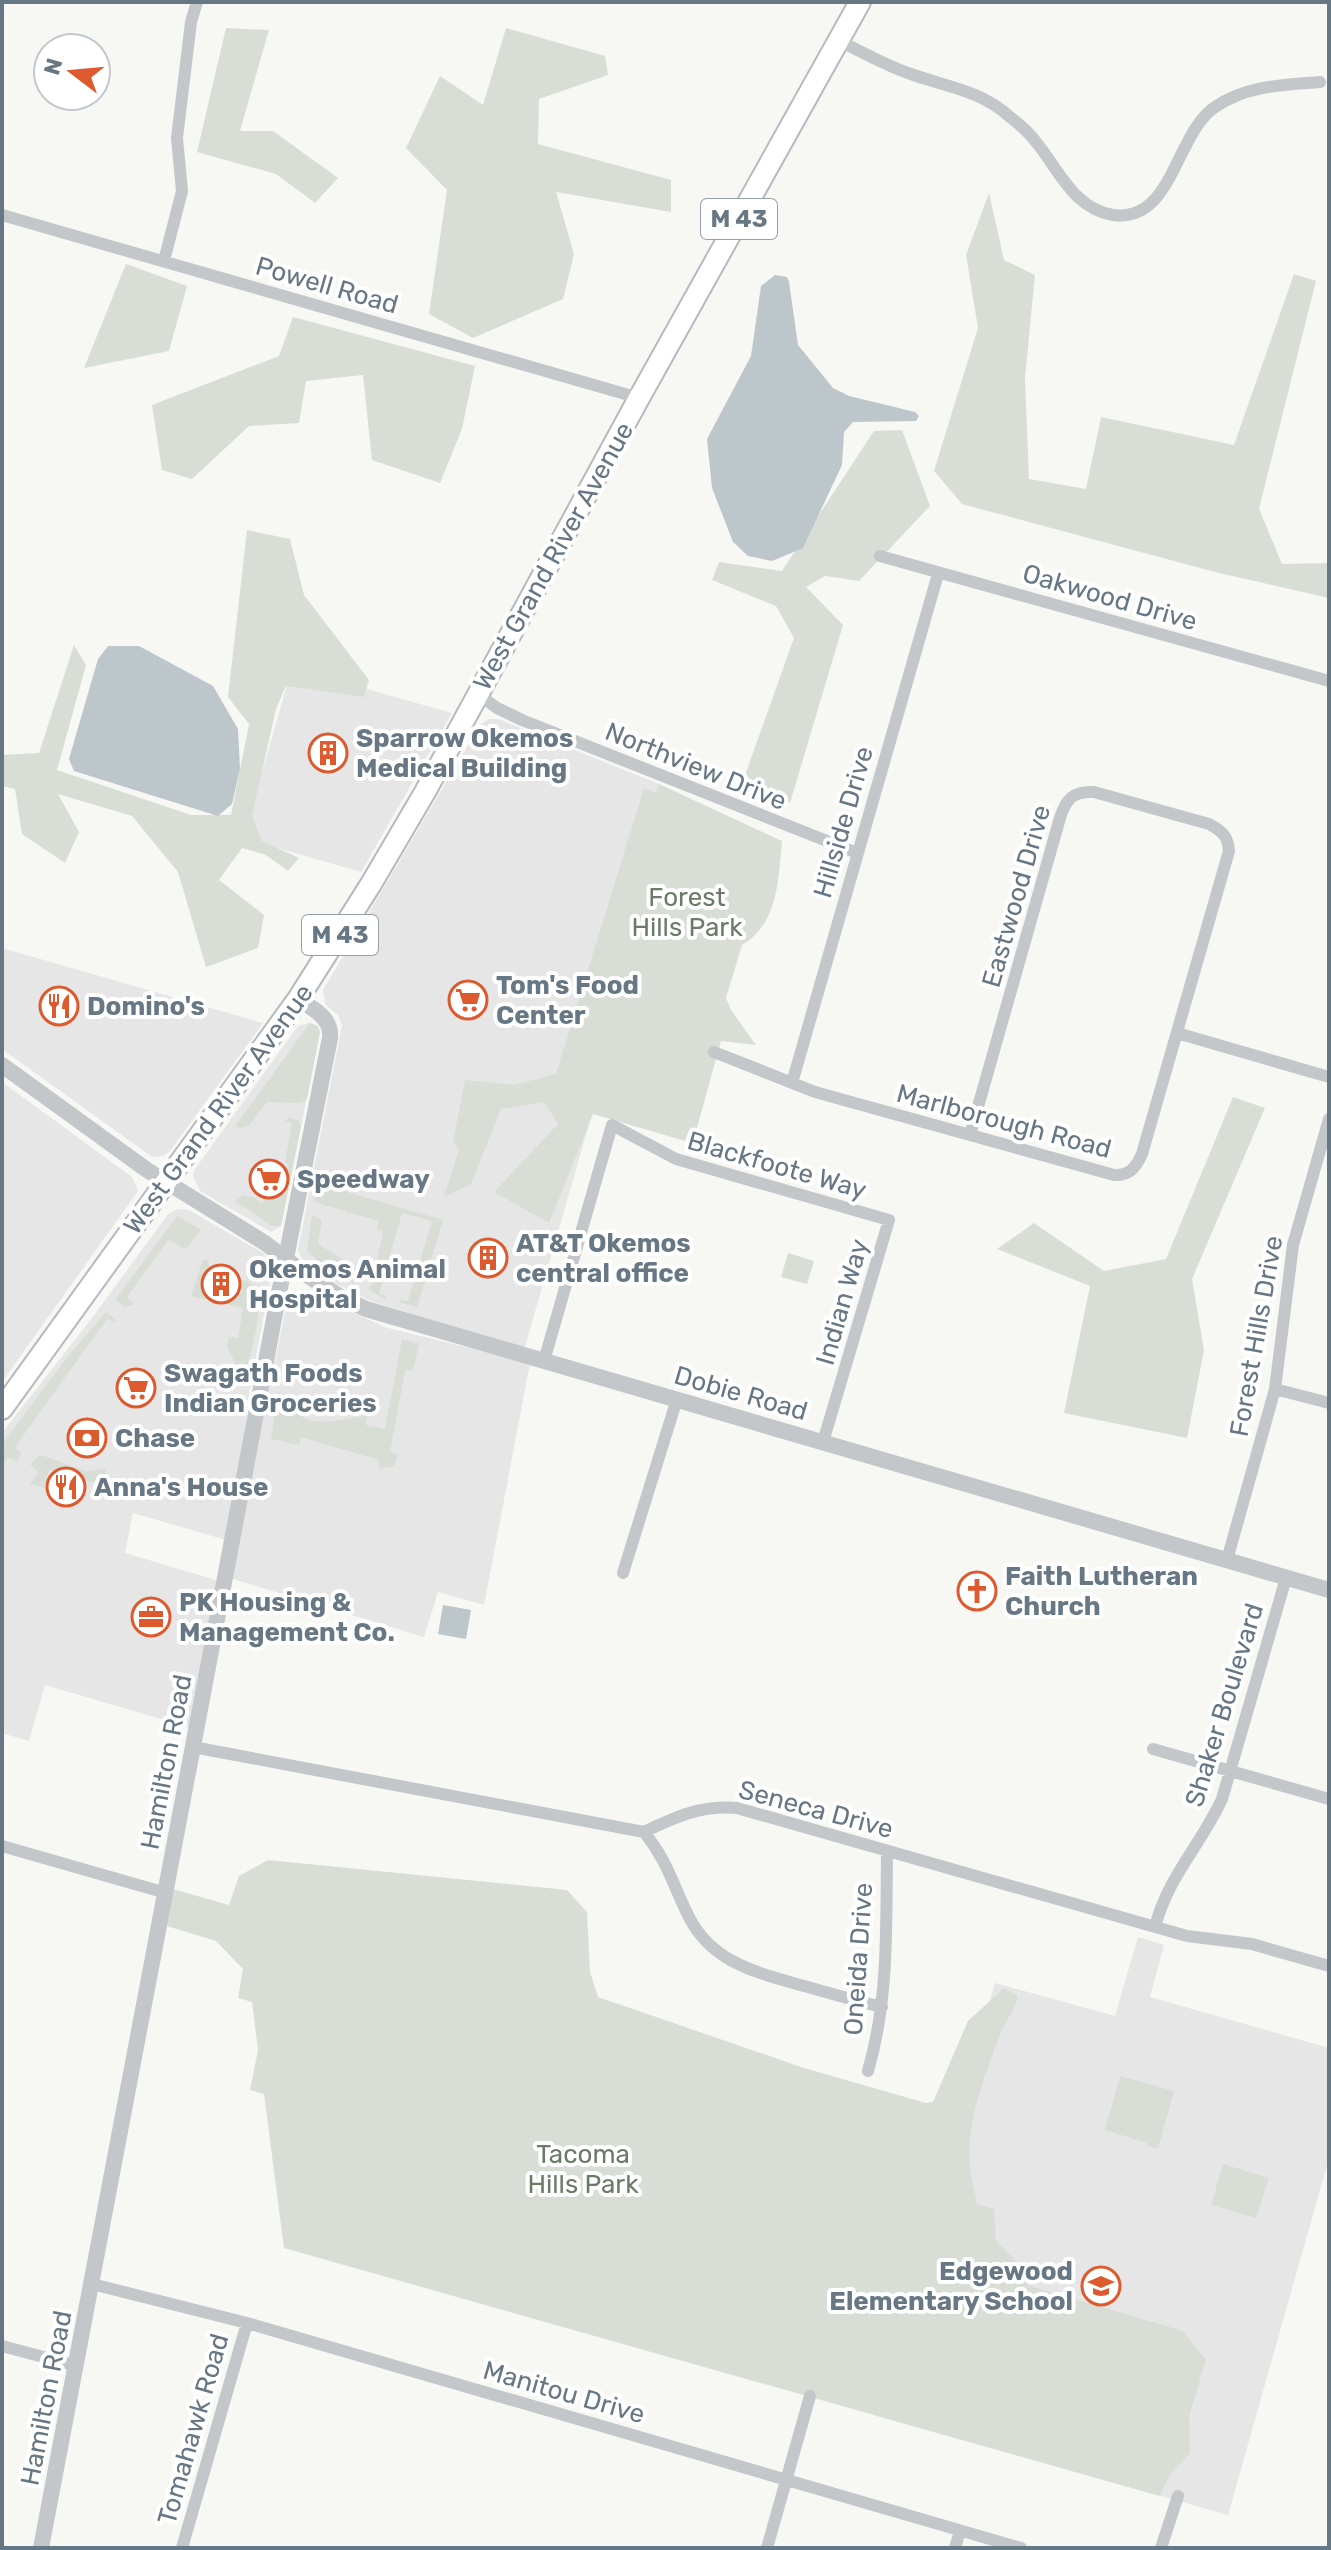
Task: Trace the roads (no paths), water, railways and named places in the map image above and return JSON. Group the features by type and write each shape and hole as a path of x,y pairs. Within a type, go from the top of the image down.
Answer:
{"main road":[{"name":"West Grand River Avenue","path":"3,1406 298,999 394,847 860,2"}],"street":[{"path":"164,261 182,191 177,138 191,22 197,2"},
{"path":"839,41 897,69 966,89 998,106 1034,139 1084,204 1112,215 1137,212 1157,199 1195,127 1213,108 1259,87 1320,82"},
{"name":"Powell Road","path":"2,215 639,398"},
{"name":"Oakwood Drive","path":"880,556 1329,681"},
{"name":"Hillside Drive","path":"792,1083 938,574"},
{"name":"Northview Drive","path":"478,694 509,714 857,853"},
{"name":"Eastwood Drive","path":"970,1135 1060,818 1067,800 1078,792 1094,792 1209,824 1220,830 1229,841 1229,851 1177,1033"},
{"name":"Hamilton Road","path":"41,2548 285,1258 331,1034 324,1017 298,999"},
{"path":"1177,1033 1329,1077"},
{"name":"Marlborough Road","path":"714,1052 792,1083 1114,1175 1132,1171 1142,1154 1177,1033"},
{"name":"Dobie Road","path":"2,1065 166,1183 265,1243 339,1296 366,1309 1329,1590"},
{"name":"Forest Hills Drive","path":"1227,1560 1275,1389 1293,1245 1329,1119"},
{"name":"Blackfoote Way","path":"544,1361 612,1125 676,1159 889,1220"},
{"name":"Indian Way","path":"823,1442 889,1220"},
{"path":"1275,1389 1329,1403"},
{"path":"623,1573 677,1399"},
{"name":"Shaker Boulevard","path":"1155,1927 1169,1886 1216,1812 1231,1771 1286,1578"},
{"path":"193,1747 644,1832 666,1862 690,1919 701,1936 722,1956 753,1971 882,2007"},
{"path":"1153,1749 1329,1799"},
{"name":"Seneca Drive","path":"644,1832 690,1811 725,1807 748,1810 1187,1936 1252,1944 1329,1966"},
{"path":"2,1846 166,1893"},
{"name":"Oneida Drive","path":"868,2071 879,2032 882,2007 887,1851"},
{"name":"Manitou Drive","path":"92,2284 247,2323 1021,2548"},
{"name":"Tomahawk Road","path":"182,2548 247,2323"},
{"path":"2,2346 77,2366"},
{"path":"767,2548 810,2396"},
{"path":"1161,2548 1178,2496"},
{"path":"955,2548 960,2531"}],"place":[{"name":"Sparrow Okemos Medical Building","path":"328,753"},
{"name":"Tom's Food Center","path":"468,1000"},
{"name":"Domino's","path":"59,1006"},
{"name":"Speedway","path":"269,1179"},
{"name":"AT&T Okemos central office","path":"488,1258"},
{"name":"Okemos Animal Hospital","path":"221,1284"},
{"name":"Swagath Foods Indian Groceries","path":"136,1388"},
{"name":"Chase","path":"87,1438"},
{"name":"Anna's House","path":"66,1487"},
{"name":"Faith Lutheran Church","path":"977,1591"},
{"name":"PK Housing & Management Co.","path":"151,1617"},
{"name":"Edgewood Elementary School","path":"1101,2286"}],"park label":[{"name":"Forest Hills Park","path":"687,912"},
{"name":"Tacoma Hills Park","path":"583,2169"}]}
